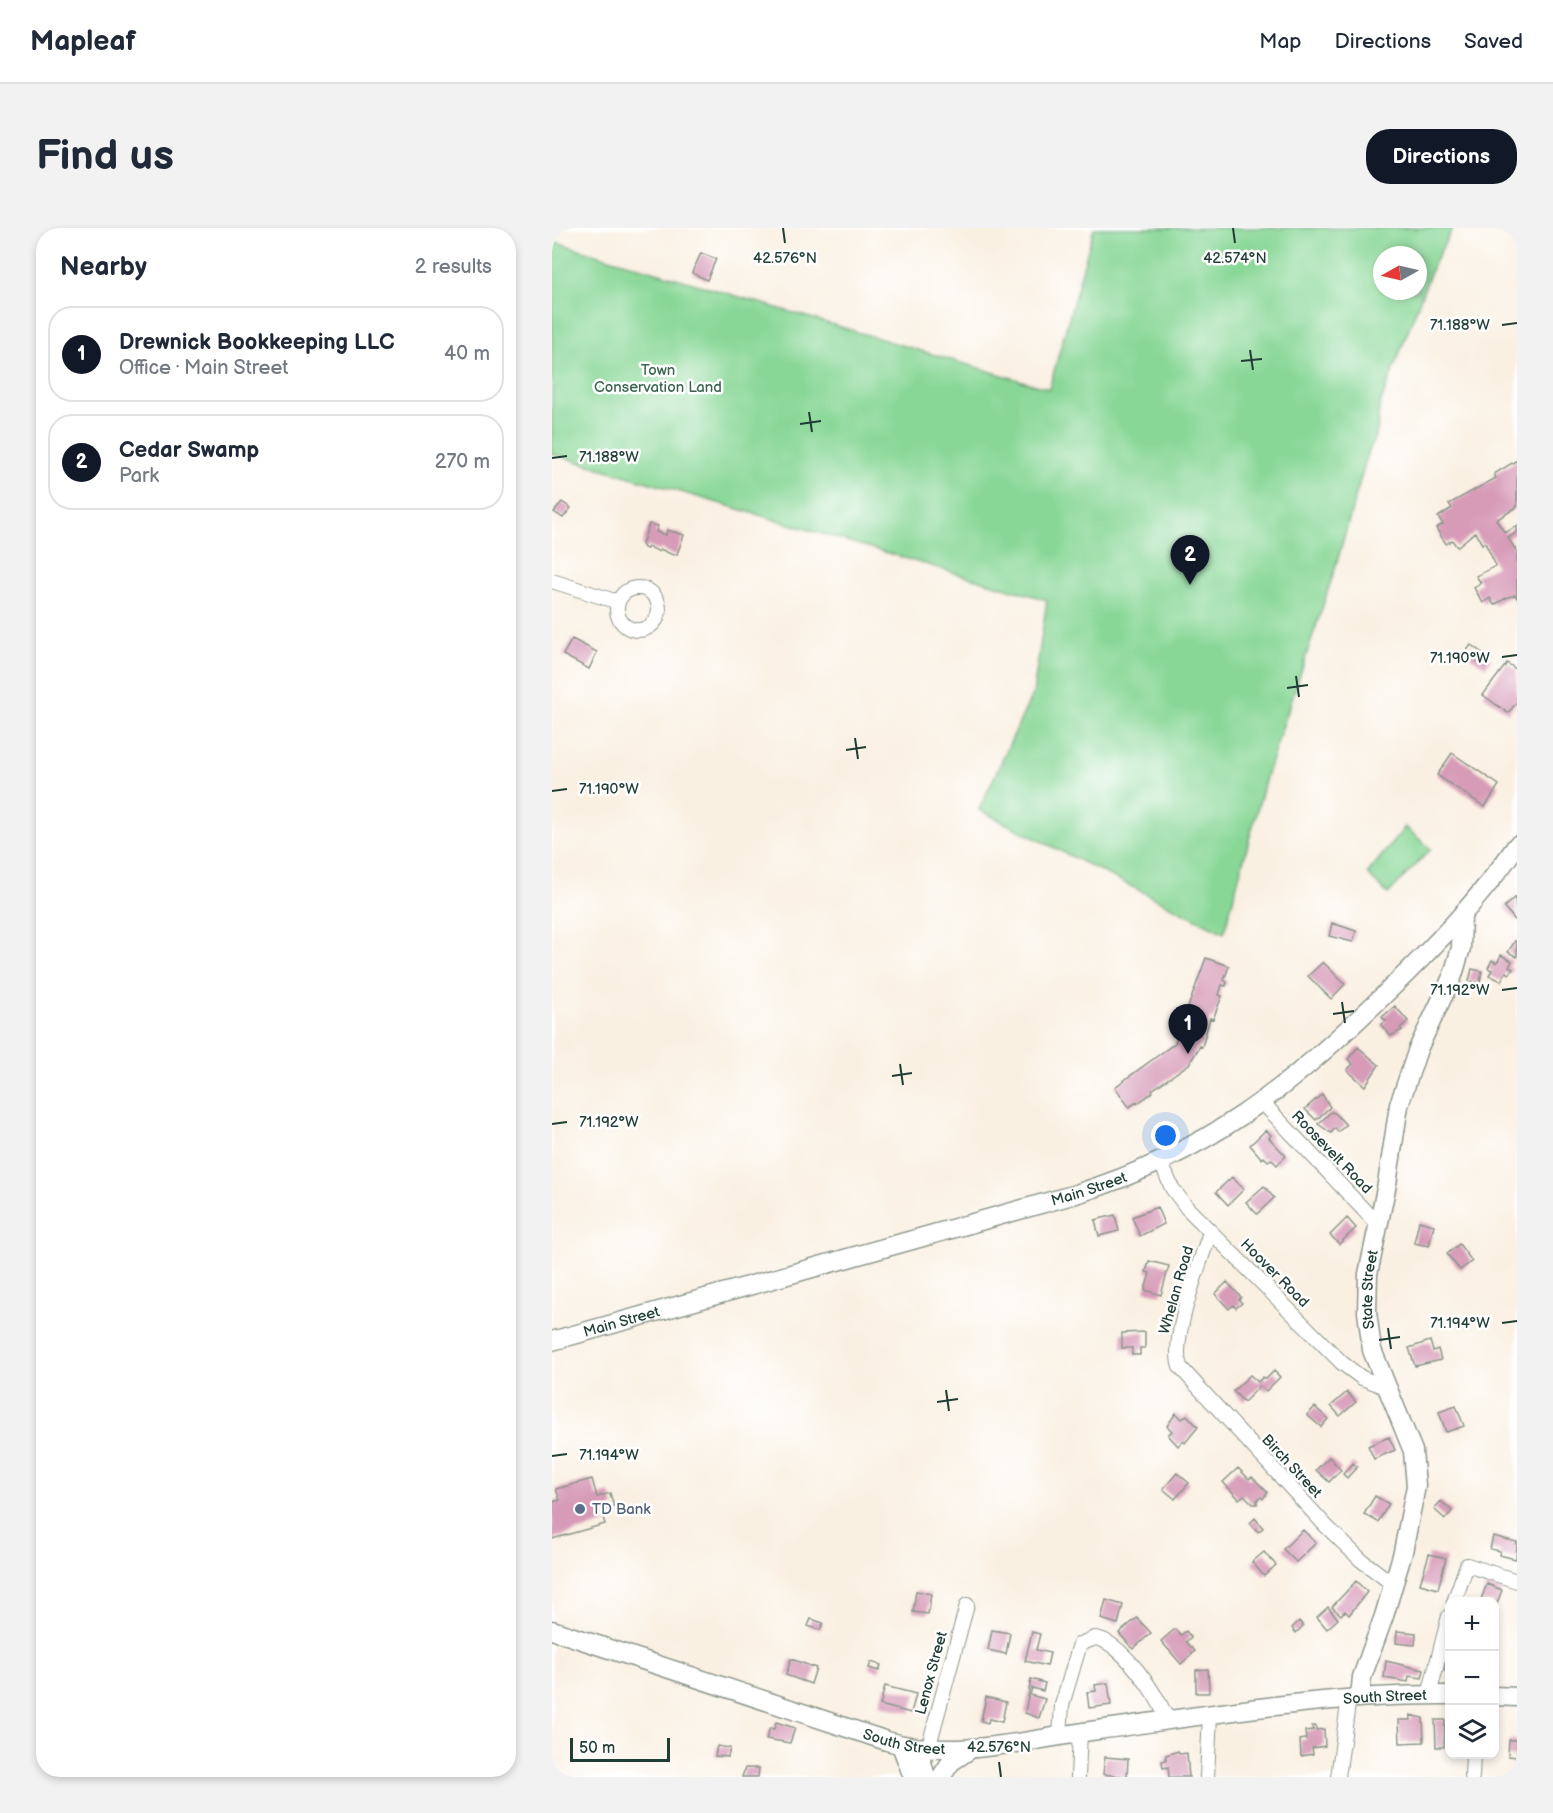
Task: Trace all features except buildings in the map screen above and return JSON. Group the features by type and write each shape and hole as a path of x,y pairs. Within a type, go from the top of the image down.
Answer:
{"street":[{"path":"552,581 618,602"},
{"name":"Main Street","path":"552,1341 1076,1194 1161,1163 1203,1142 1262,1102 1323,1053 1462,915 1517,845"},
{"name":"State Street","path":"1354,1697 1394,1585 1410,1525 1416,1467 1408,1435 1372,1350 1367,1312 1368,1274 1403,1088 1426,1030 1453,975 1461,948 1462,915"},
{"name":"Roosevelt Road","path":"1262,1102 1378,1225"},
{"name":"Hoover Road","path":"1161,1163 1178,1198 1210,1232 1342,1363 1362,1378 1386,1387"},
{"name":"Whelan Road","path":"1177,1358 1178,1338 1210,1232"},
{"name":"Birch Street","path":"1177,1358 1186,1376 1326,1527 1361,1560 1394,1585"},
{"path":"1456,1597 1467,1565 1517,1581"},
{"name":"Lenox Street","path":"916,1747 967,1605"},
{"name":"South Street","path":"552,1630 916,1747 972,1748 1167,1720 1354,1697 1445,1695"},
{"path":"1429,1695 1445,1632"},
{"path":"1060,1735 1062,1705 1080,1644 1095,1638 1113,1645 1159,1699 1167,1720"},
{"path":"1499,1696 1517,1697"},
{"path":"1338,1777 1354,1697"},
{"path":"1207,1777 1210,1715"},
{"path":"1078,1777 1080,1732"},
{"path":"913,1777 916,1747"},
{"path":"916,1747 926,1777"},
{"path":"941,1777 951,1762 972,1748"},
{"path":"1472,1777 1473,1759"}],"green space":[{"name":"Town Conservation Land","path":"1094,228 1453,228 1427,281 1427,246 1373,246 1373,300 1420,300 1379,407 1377,432 1367,456 1335,569 1266,777 1224,933 979,810 1033,693 1047,600 552,454 552,241 1049,389"},
{"path":"1405,827 1431,849 1388,894 1367,874"}],"place":[{"name":"Cedar Swamp","path":"1190,585"},
{"name":"Drewnick Bookkeeping LLC","path":"1188,1054"},
{"name":"TD Bank","path":"580,1509"}]}
